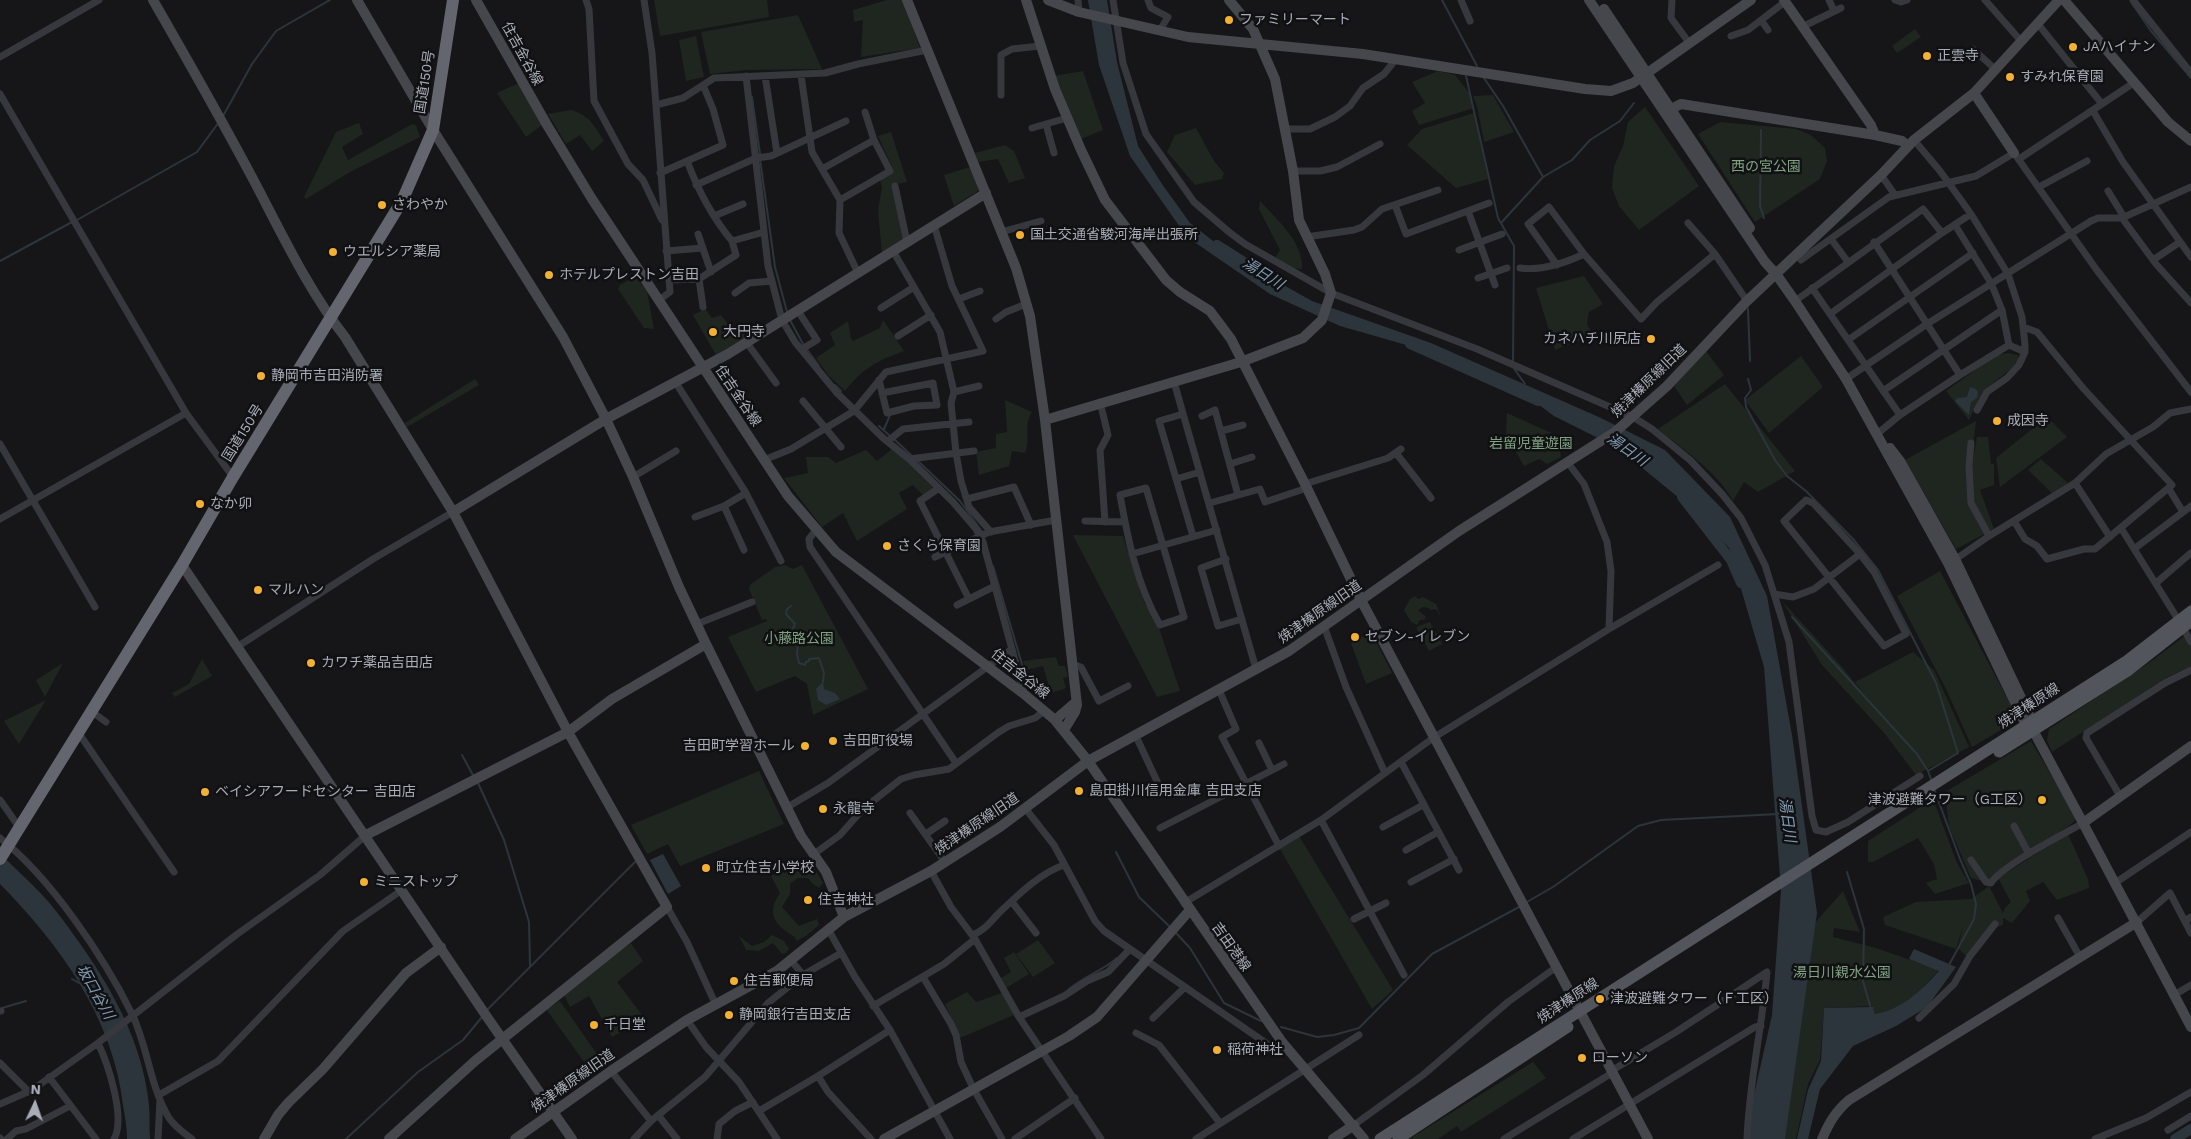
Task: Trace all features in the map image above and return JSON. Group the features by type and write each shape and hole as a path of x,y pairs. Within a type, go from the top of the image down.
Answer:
{"highway":[{"name":"国道150号","path":"0,859 5,844 19,827 182,565 402,201 433,130 453,0"}],"main road":[{"name":"焼津榛原線","path":"1380,1139 1581,1014 1676,959 1772,889 1879,820 1929,793 2184,623 2191,610"},
{"name":"焼津榛原線","path":"1398,1139 1581,1014"}],"street":[{"path":"0,57 99,0"},
{"path":"153,0 330,318 345,337 453,512 568,732 686,942 715,1003"},
{"path":"357,0 433,130 563,337 606,419 679,587 706,644 786,808 801,836 831,883 844,917"},
{"name":"住吉金谷線","path":"476,0 573,170 788,496 836,552 1024,694 1064,730 1088,761"},
{"path":"586,0 594,101 628,164 643,180 663,222"},
{"path":"644,0 652,53 663,222 670,292 659,300"},
{"path":"907,0 1016,268 1026,304 1045,420 1076,702 1075,712 1064,730"},
{"path":"1026,0 1040,46 1067,118 1105,200 1166,280 1180,292 1210,311 1222,325 1306,486 1361,600 1433,738 1648,1139"},
{"path":"1048,0 1081,12 1188,36 1396,59 1600,91 1620,89 1644,75 1751,0"},
{"path":"1078,0 1081,12"},
{"path":"1113,0 1118,20 1118,36 1123,63 1139,118 1146,134 1180,184 1200,207 1245,244 1331,294 1513,365 1632,418 1652,429 1690,460 1722,494 1741,518 1758,550 1789,642 1812,816 1816,830 1826,832 1848,822 1920,776"},
{"path":"1148,0 1151,8 1168,17 1160,30"},
{"path":"1045,420 1100,402 1241,362 1302,338 1322,320 1331,294 1325,274 1299,220 1293,171 1275,79 1261,43 1249,23 1229,0"},
{"path":"1461,0 1470,21"},
{"path":"1589,0 1671,109 1771,260 1776,274"},
{"path":"1598,0 1644,75 1765,262 1795,300 1846,379 1877,434 1900,461 1952,561 2031,725 2191,1026"},
{"path":"1672,0 1671,18 1690,44"},
{"path":"1804,26 1837,10 1828,0"},
{"path":"1895,0 1907,0"},
{"path":"1985,0 2021,41"},
{"name":"焼津榛原線旧道","path":"515,1139 610,1071 687,1020 715,1003 767,978 844,917 931,871 1026,808 1088,761 1289,651 1459,531 1598,444 1632,418 1667,386 1746,301 1881,175 1911,143 1974,93 2059,0"},
{"path":"2064,0 2168,122 2191,141"},
{"path":"2133,0 2191,72"},
{"path":"1731,36 1748,30 1785,1 1871,124 1875,135"},
{"path":"1761,20 1768,30"},
{"path":"2038,24 2102,104"},
{"path":"1001,95 1001,55 1012,49 1040,46"},
{"path":"1973,49 1996,70"},
{"path":"656,105 683,98 714,78 825,74 858,64 927,50"},
{"path":"1285,129 1310,128 1334,117 1350,106 1364,88 1384,74 1396,59"},
{"path":"801,75 808,138 812,152 840,200 839,233 858,273"},
{"path":"746,76 759,158 764,232 772,281 782,320 804,348 815,368 854,410 890,439 985,534"},
{"path":"765,76 777,153"},
{"path":"1801,260 1881,201 1895,195 1976,176 2016,156 2093,110 2135,82"},
{"path":"660,173 723,145 713,109 703,85"},
{"path":"1974,93 2016,156 2115,295 2191,392"},
{"path":"0,94 186,413 233,478"},
{"path":"1671,109 1681,104 1875,135 1911,143 1948,182 1971,214 2008,274 2019,306 2025,352 2019,365 2007,378 1987,392 1977,410"},
{"path":"2093,110 2123,162 2191,257"},
{"path":"840,200 890,172 874,140 864,112"},
{"path":"1032,128 1067,118"},
{"path":"696,185 759,158 777,153 846,121"},
{"path":"1046,124 1054,153"},
{"path":"822,169 874,140"},
{"path":"1293,171 1320,171 1338,166 1380,144"},
{"path":"668,280 699,279 736,255 732,241 714,216 696,185 688,161"},
{"path":"2038,187 2087,161"},
{"path":"1881,175 1895,195"},
{"path":"895,186 908,242"},
{"path":"1846,379 1991,282 2008,274 2071,233 2098,218 2123,218 2191,186"},
{"path":"1306,237 1354,230 1362,227 1382,209 1438,190"},
{"path":"2108,191 2123,218 2154,260 2191,304"},
{"path":"237,648 373,558 606,419 676,383 747,343 986,193"},
{"path":"714,216 744,204"},
{"path":"1395,205 1406,234 1489,204"},
{"path":"1557,265 1528,224 1549,207 1584,254 1641,320 1658,302 1715,254"},
{"path":"1795,300 1923,209 1942,234"},
{"path":"1468,211 1495,285"},
{"path":"1830,314 1971,214"},
{"path":"1001,232 1041,221"},
{"path":"1688,223 1715,254 1746,301"},
{"path":"764,460 791,449 854,410 886,372 983,351 945,268 934,225"},
{"path":"1955,225 1991,282 2002,310 2008,345"},
{"path":"732,241 764,232"},
{"path":"698,234 711,272"},
{"path":"1459,250 1502,234"},
{"path":"1831,239 1848,262"},
{"path":"1874,242 1960,375"},
{"path":"2154,260 2180,242"},
{"path":"666,251 703,248"},
{"path":"893,251 940,332 954,392 951,403 956,452 966,499 985,534 995,586 1024,694"},
{"path":"1848,340 1973,253"},
{"path":"1520,268 1529,269 1557,265 1584,254"},
{"path":"1478,278 1507,268"},
{"path":"699,279 703,307"},
{"path":"735,293 749,283 772,281"},
{"path":"881,308 914,287"},
{"path":"1812,288 1900,415"},
{"path":"959,299 980,290"},
{"path":"996,319 1006,312 1026,304"},
{"path":"1883,391 2002,310"},
{"path":"798,311 817,340 804,348"},
{"path":"898,336 931,315"},
{"path":"2014,521 2025,539 2037,546 2047,559 2084,549 2095,550 2169,489 2172,484 2083,388 2037,332 2023,327"},
{"path":"747,343 776,383"},
{"path":"2008,345 2025,352"},
{"path":"1877,434 1900,415 2008,345"},
{"path":"879,380 882,393 887,413 914,406 937,406 933,383 882,393"},
{"path":"1174,382 1256,669"},
{"path":"676,383 746,493 780,561"},
{"path":"954,392 979,386"},
{"path":"804,401 842,447"},
{"path":"1100,402 1108,435 1100,450 1106,522"},
{"path":"1952,561 2075,483 2106,454 2153,427 2170,414 2191,409"},
{"path":"1202,416 1215,410 1238,495"},
{"path":"0,519 186,413"},
{"path":"1183,414 1159,421 1193,536"},
{"path":"890,439 903,430 969,422"},
{"path":"1221,431 1243,425"},
{"path":"1971,443 1969,466 1971,503 1989,536"},
{"path":"0,444 95,608"},
{"path":"632,477 676,451"},
{"path":"909,459 974,451"},
{"path":"1210,503 1260,489 1265,502 1388,458 1398,451 1431,498"},
{"path":"1230,464 1252,457"},
{"path":"1568,463 1584,484 1607,542 1611,564 1609,629"},
{"path":"1176,479 1200,472"},
{"path":"2075,483 2110,537"},
{"path":"966,499 1014,487 1031,525"},
{"path":"939,488 920,501 970,599"},
{"path":"1146,488 1184,617 1160,625 1147,603 1132,554 1125,522 1120,495 1146,488"},
{"path":"2169,489 2183,512"},
{"path":"695,518 724,506 746,493"},
{"path":"1806,500 1813,503 1874,572 1906,634 1884,646 1830,577 1784,521 1806,500"},
{"path":"724,506 744,550"},
{"path":"2134,549 2191,506"},
{"path":"935,557 985,534 1056,520"},
{"path":"1085,521 1125,522"},
{"path":"2121,528 2184,623 2191,642"},
{"path":"816,530 810,539 810,547 921,714 956,763"},
{"path":"1132,554 1217,530"},
{"path":"2156,583 2191,552"},
{"path":"1774,594 1793,597 1814,589 1860,554"},
{"path":"1226,559 1201,568 1218,626 1242,620"},
{"path":"182,565 485,1014 572,1139"},
{"path":"884,1139 1069,1036 1096,1017 1146,960 1187,907 1321,820 1433,738 1609,629 1718,565"},
{"path":"957,605 995,586"},
{"path":"697,624 752,602"},
{"path":"1324,626 1346,687 1385,773"},
{"path":"0,1104 29,1092 98,1043 236,935 320,875 366,835 568,732 619,695 706,644"},
{"path":"786,808 828,783 1012,649"},
{"path":"1072,664 1081,667 1099,701 1128,686"},
{"path":"2120,796 2086,738 2087,733 2164,683 2191,670"},
{"path":"1219,690 1236,729 1222,737 1279,846"},
{"path":"1054,720 1076,702"},
{"path":"90,711 106,722"},
{"path":"814,854 840,835 864,810 901,780 914,774 941,771 956,763 1008,726 1035,718 1044,711"},
{"path":"78,732 174,872"},
{"path":"1135,734 1162,792"},
{"path":"1259,742 1272,770"},
{"path":"1971,860 1986,882 1992,883 1995,877 2029,854 2084,823 2191,746"},
{"name":"吉田港線","path":"1088,761 1273,1030 1303,1069 1364,1139"},
{"path":"1401,762 1459,870"},
{"path":"1160,828 1284,764"},
{"path":"0,800 19,827"},
{"path":"1382,827 1423,805"},
{"path":"1026,808 1054,845 1095,921 1104,931 1273,1048 1282,1042"},
{"path":"910,813 945,862"},
{"path":"1321,820 1404,975"},
{"path":"926,834 945,822"},
{"path":"2014,826 2029,854"},
{"path":"1406,850 1438,832"},
{"path":"2115,883 2191,832"},
{"path":"5,844 32,867 78,926 102,961 131,1017 170,1120 192,1139"},
{"path":"1411,882 1454,859"},
{"path":"873,1006 944,964 985,929 1012,902 1054,868 1064,865"},
{"path":"931,871 951,907 974,937 1019,1017 1102,1139"},
{"path":"159,1095 218,1060 343,931 402,890"},
{"path":"1823,1139 1834,1115 1849,1100 2136,922 2170,893 2188,919 2191,933"},
{"path":"1012,902 1036,933"},
{"path":"1354,920 1386,903"},
{"path":"389,1139 475,1061 667,907"},
{"path":"2058,918 2080,957"},
{"path":"1919,1018 1954,984 1970,956 1995,924"},
{"path":"828,929 873,1006 890,1030 950,1139"},
{"path":"264,1139 278,1115 288,1103 323,1069 406,973 440,947"},
{"path":"1019,1017 1064,996 1087,981 1108,972 1130,949"},
{"path":"634,1139 651,1121 719,1062 768,1003 803,975 841,953"},
{"path":"790,959 803,975"},
{"path":"1333,1139 1354,1126 1423,1075 1508,1002 1555,968"},
{"path":"1504,1139 1676,1032 1767,972 1745,1138"},
{"path":"924,977 956,1035 961,1062 973,1088 1002,1139"},
{"path":"2174,995 2191,985"},
{"path":"1153,1018 1184,988"},
{"path":"687,1020 706,1047 739,1082 777,1139"},
{"path":"1573,1139 1754,1027 1761,1026"},
{"path":"759,1111 890,1030"},
{"path":"1136,1033 1159,1045 1220,1123"},
{"path":"1196,1139 1359,1035"},
{"path":"98,1043 106,1059 112,1086 118,1130 114,1139"},
{"path":"0,1063 29,1092"},
{"path":"610,1071 651,1121"},
{"path":"818,1076 828,1092 871,1139"},
{"path":"49,1077 96,1139"},
{"path":"2095,1139 2146,1118 2191,1092"},
{"path":"158,1139 159,1095"},
{"path":"1015,1139 1075,1098"},
{"path":"717,1139 719,1124 735,1111 753,1102"},
{"path":"7,1139 16,1130 26,1129 70,1106"},
{"path":"658,1115 677,1139"},
{"path":"2168,1130 2191,1116"}],"green space":[{"path":"654,0 767,0 769,17 660,36"},
{"path":"887,0 903,0 920,48 861,57 863,20 854,22 853,10"},
{"path":"798,15 822,69 747,70 710,74 701,32"},
{"path":"1915,29 1921,37 1897,53 1892,46"},
{"path":"696,36 704,77 686,81 679,40"},
{"path":"1083,71 1103,130 1081,139 1054,76"},
{"path":"1438,71 1455,75 1471,95 1474,108 1419,125 1412,111 1425,103 1412,82"},
{"path":"519,83 542,125 526,137 497,93"},
{"path":"1493,95 1514,132 1484,142 1477,106 1473,96"},
{"path":"1645,107 1699,186 1639,230 1619,206 1612,188 1614,166 1623,146 1628,122"},
{"path":"571,110 587,118 604,141 592,151 580,135 566,144 548,114"},
{"path":"1474,113 1488,179 1456,188 1407,145 1422,129"},
{"name":"西の宮公園","path":"1720,122 1796,129 1811,135 1825,148 1827,161 1820,179 1755,222 1698,134"},
{"path":"359,123 363,134 342,147 348,160 412,124 416,125 420,137 350,172 306,199 304,197 336,132"},
{"path":"1196,128 1214,161 1224,173 1222,179 1195,185 1167,152 1175,135"},
{"path":"891,132 907,182 896,184 905,241 882,254 878,210 882,187 880,180 892,172 893,169 878,136"},
{"path":"1005,145 1014,151 1025,178 1009,183 998,159 978,162 975,153"},
{"path":"970,167 979,188 978,191 954,206 944,175"},
{"path":"1260,201 1294,240 1299,250 1302,269 1290,268 1275,258 1280,250 1259,209"},
{"path":"1584,276 1603,304 1589,312 1587,324 1593,335 1555,350 1536,288"},
{"path":"635,277 647,291 654,329 644,328 618,289 620,285"},
{"path":"706,310 712,318 721,315 729,325 738,326 748,337 716,355 693,315"},
{"path":"883,320 904,351 871,366 858,376 845,391 828,375 816,358 835,345 830,333 848,321 853,341 880,328"},
{"path":"1706,351 1724,375 1687,405 1674,386"},
{"path":"2008,353 2018,355 2018,363 1991,385 1979,399 1969,420 1946,391 1996,355"},
{"path":"1801,356 1823,387 1769,433 1745,400"},
{"path":"475,379 479,385 407,427 405,423"},
{"path":"1725,384 1795,471 1758,492 1744,482 1733,501 1709,471 1658,429"},
{"path":"1005,400 1032,412 1027,427 1027,448 1025,453 1012,451 1009,466 979,475 976,452 996,448 996,434 1007,432"},
{"name":"岩留児童遊園","path":"1507,413 1558,436 1561,457 1547,464 1539,459 1524,466 1506,434"},
{"path":"2047,417 2067,437 2000,487 1996,458"},
{"path":"1976,421 1971,466 1977,437 1988,437 1991,464 1994,464 1994,485 1980,490 1994,529 1956,549 1905,460"},
{"path":"893,448 933,488 924,496 913,485 899,493 907,509 857,541 843,513 822,527 784,478 808,473 806,457 828,457 836,463 866,450 877,461"},
{"path":"2041,459 2068,483 2053,494 2028,470"},
{"path":"1073,535 1123,536 1144,602 1157,622 1180,691 1157,697"},
{"name":"小藤路公園","path":"785,565 793,569 802,565 868,689 813,715 807,684 795,676 756,692 728,637 767,621 766,619 762,620 749,589 750,585 775,567"},
{"path":"1940,571 2015,713 2011,724 1972,747 1946,689 1897,596"},
{"path":"1415,596 1418,599 1423,597 1436,604 1441,617 1436,609 1430,610 1423,607 1418,610 1426,617 1424,620 1420,620 1417,625 1411,622 1404,610 1410,599"},
{"path":"1782,601 1843,668 1871,704 1855,682 1913,652 1934,670 1969,747 1916,775 1885,734 1822,665"},
{"path":"1430,622 1442,644 1429,651 1416,627"},
{"path":"1371,632 1392,673 1366,684 1351,643"},
{"path":"2183,637 2186,637 2191,647 2191,666 2166,678 2052,752 2047,740 2049,729 2153,660"},
{"path":"1056,657 1059,666 1065,666 1068,677 1063,678 1066,688 1051,693 1043,666 1026,670 1023,661"},
{"path":"202,659 212,676 175,697 172,693 189,684"},
{"path":"63,663 45,697 36,680"},
{"path":"46,700 19,744 4,721"},
{"path":"2031,741 2076,816 2074,822 1986,882 1971,878 1949,826 1945,792"},
{"path":"759,771 784,824 680,866 668,844 647,854 631,825"},
{"path":"1933,799 1957,863 1969,883 1935,894 1926,883 1937,879 1934,864 1918,838 1873,862 1868,862 1868,841"},
{"path":"2068,834 2088,879 2089,888 2057,900 2043,882 2026,891 2030,901 2012,923 2003,918 2003,925 1992,929 1966,956 1958,948 1963,926 1956,949 1885,925 1883,917 1916,902 1971,899 1989,886 2003,913 2011,902 1998,878"},
{"path":"1299,836 1393,990 1372,1009 1280,849"},
{"path":"809,859 823,883 819,888 808,878 798,878 790,884 790,894 782,907 799,926 817,919 819,925 806,936 796,941 795,937 778,924 775,919 773,907 780,893 771,876"},
{"name":"湯日川親水公園","path":"1843,891 1860,932 1834,928 1833,937 1876,948 1939,970 1902,1005 1884,1013 1875,1014 1872,1006 1824,1008 1820,1060 1808,1084 1796,1139 1784,1139 1813,925"},
{"path":"772,935 784,941 789,949 786,953 782,954 773,943 759,951 746,950 739,936 752,946 764,942"},
{"path":"1038,940 1055,963 1033,977 1016,954"},
{"path":"631,943 643,961 617,982 645,1019 612,1037 589,996 570,1007 564,995 604,961"},
{"path":"1014,952 1029,974 1006,988 1001,978 1011,972 1004,958"},
{"path":"967,992 976,1002 1002,993 1016,1014 960,1038 945,1004"},
{"path":"560,1001 599,1057 587,1066 546,1009"},
{"path":"1533,1062 1546,1078 1461,1132 1457,1126 1438,1139 1409,1139"}],"water":[{"path":"1088,0 1107,0 1117,62 1138,146 1190,223 1235,258 1312,301 1431,343 1601,418 1665,450 1730,517 1767,596 1792,735 1817,913 1785,1139 1748,1139 1747,1126 1772,1015 1781,890 1764,667 1729,548 1690,507 1618,448 1554,416 1527,396 1445,356 1340,326 1270,294 1187,237 1130,156 1099,65"},
{"path":"1970,387 1978,392 1977,398 1971,402 1969,415 1955,401 1957,398 1967,397"},
{"path":"823,682 824,689 835,693 840,699 826,705 818,700 816,689"},
{"name":"坂口谷川","path":"0,853 50,903 88,955 116,1002 138,1052 145,1078 149,1105 150,1139 127,1139 117,1073 108,1042 96,1013 63,958 22,907 0,884"},
{"path":"663,854 681,886 668,894 650,860"},
{"path":"1914,949 1956,967 1927,1007 1896,1026 1853,1046 1820,1089 1808,1139 1797,1139 1808,1090 1821,1061 1824,1008 1873,1007 1875,1014 1885,1012 1902,1004 1918,992 1939,971 1909,959"}],"waterway":[{"path":"223,116 252,64 276,31 330,0"},
{"path":"1442,0 1477,66"},
{"path":"2131,2 2151,31 2191,78"},
{"path":"1466,76 1498,218 1514,246 1513,362"},
{"path":"1484,78 1503,106 1543,177"},
{"path":"752,97 760,154"},
{"path":"1501,223 1543,177 1572,160 1590,140 1620,121 1634,103"},
{"path":"77,220 197,152 219,122"},
{"path":"1761,130 1760,206 1764,218"},
{"path":"760,159 775,267 787,312"},
{"path":"0,261 72,222"},
{"name":"湯日川","path":"1217,245 1266,276"},
{"path":"1748,309 1750,361"},
{"path":"790,320 803,344 819,366"},
{"name":"湯日川","path":"1410,344 1538,401"},
{"path":"1513,367 1525,384"},
{"path":"1748,379 1751,390 1745,398 1746,407 1775,460 1787,476 1806,491 1853,539 1878,570 1936,683 1958,753 1928,771"},
{"path":"835,385 841,391"},
{"path":"884,429 890,415"},
{"path":"879,426 890,436"},
{"path":"894,439 912,456"},
{"path":"918,461 960,501 983,533"},
{"name":"湯日川","path":"1682,497 1731,560 1741,583"},
{"path":"993,566 1029,688"},
{"path":"791,606 787,609 786,614 795,624 791,633 798,645 799,663 805,665 809,659 819,658 824,673 823,682"},
{"path":"1792,617 1917,754 1928,771 1932,782"},
{"path":"462,755 474,777"},
{"path":"478,783 504,840 529,922 530,966"},
{"path":"1934,789 1971,884 1976,904 1974,919 1949,965"},
{"path":"1525,903 1553,887 1638,826 1661,820 1778,814"},
{"path":"1116,852 1139,897 1169,926"},
{"path":"486,1011 635,862"},
{"path":"1847,872 1864,929 1863,981 1871,1009"},
{"path":"1281,1027 1317,1037 1334,1035 1359,1028 1432,954 1519,907"},
{"path":"1176,933 1190,948 1224,1003 1261,1021"},
{"path":"1069,989 1117,958"},
{"name":"坂口谷川","path":"72,979 79,983"},
{"path":"2,1008 26,1001"},
{"path":"346,1139 418,1072 463,1040 482,1017"},
{"path":"2175,1139 2191,1129"}],"place":[{"name":"ファミリーマート","path":"1229,20"},
{"name":"JAハイナン","path":"2073,47"},
{"name":"正雲寺","path":"1927,56"},
{"name":"すみれ保育園","path":"2010,77"},
{"name":"さわやか","path":"382,205"},
{"name":"国土交通省駿河海岸出張所","path":"1020,235"},
{"name":"ウエルシア薬局","path":"333,252"},
{"name":"ホテルプレストン吉田","path":"549,275"},
{"name":"大円寺","path":"713,332"},
{"name":"カネハチ川尻店","path":"1651,339"},
{"name":"静岡市吉田消防署","path":"261,376"},
{"name":"成因寺","path":"1997,421"},
{"name":"なか卯","path":"200,504"},
{"name":"さくら保育園","path":"887,546"},
{"name":"マルハン","path":"258,590"},
{"name":"セブン-イレブン","path":"1355,637"},
{"name":"カワチ薬品吉田店","path":"311,663"},
{"name":"吉田町役場","path":"833,741"},
{"name":"吉田町学習ホール","path":"805,746"},
{"name":"島田掛川信用金庫 吉田支店","path":"1079,791"},
{"name":"ベイシアフードセンター 吉田店","path":"205,792"},
{"name":"津波避難タワー（G工区）","path":"2042,800"},
{"name":"永龍寺","path":"823,809"},
{"name":"町立住吉小学校","path":"706,868"},
{"name":"ミニストップ","path":"364,882"},
{"name":"住吉神社","path":"808,900"},
{"name":"住吉郵便局","path":"734,981"},
{"name":"津波避難タワー（Ｆ工区）","path":"1600,999"},
{"name":"静岡銀行吉田支店","path":"729,1015"},
{"name":"千日堂","path":"594,1025"},
{"name":"稲荷神社","path":"1217,1050"},
{"name":"ローソン","path":"1582,1058"}]}
